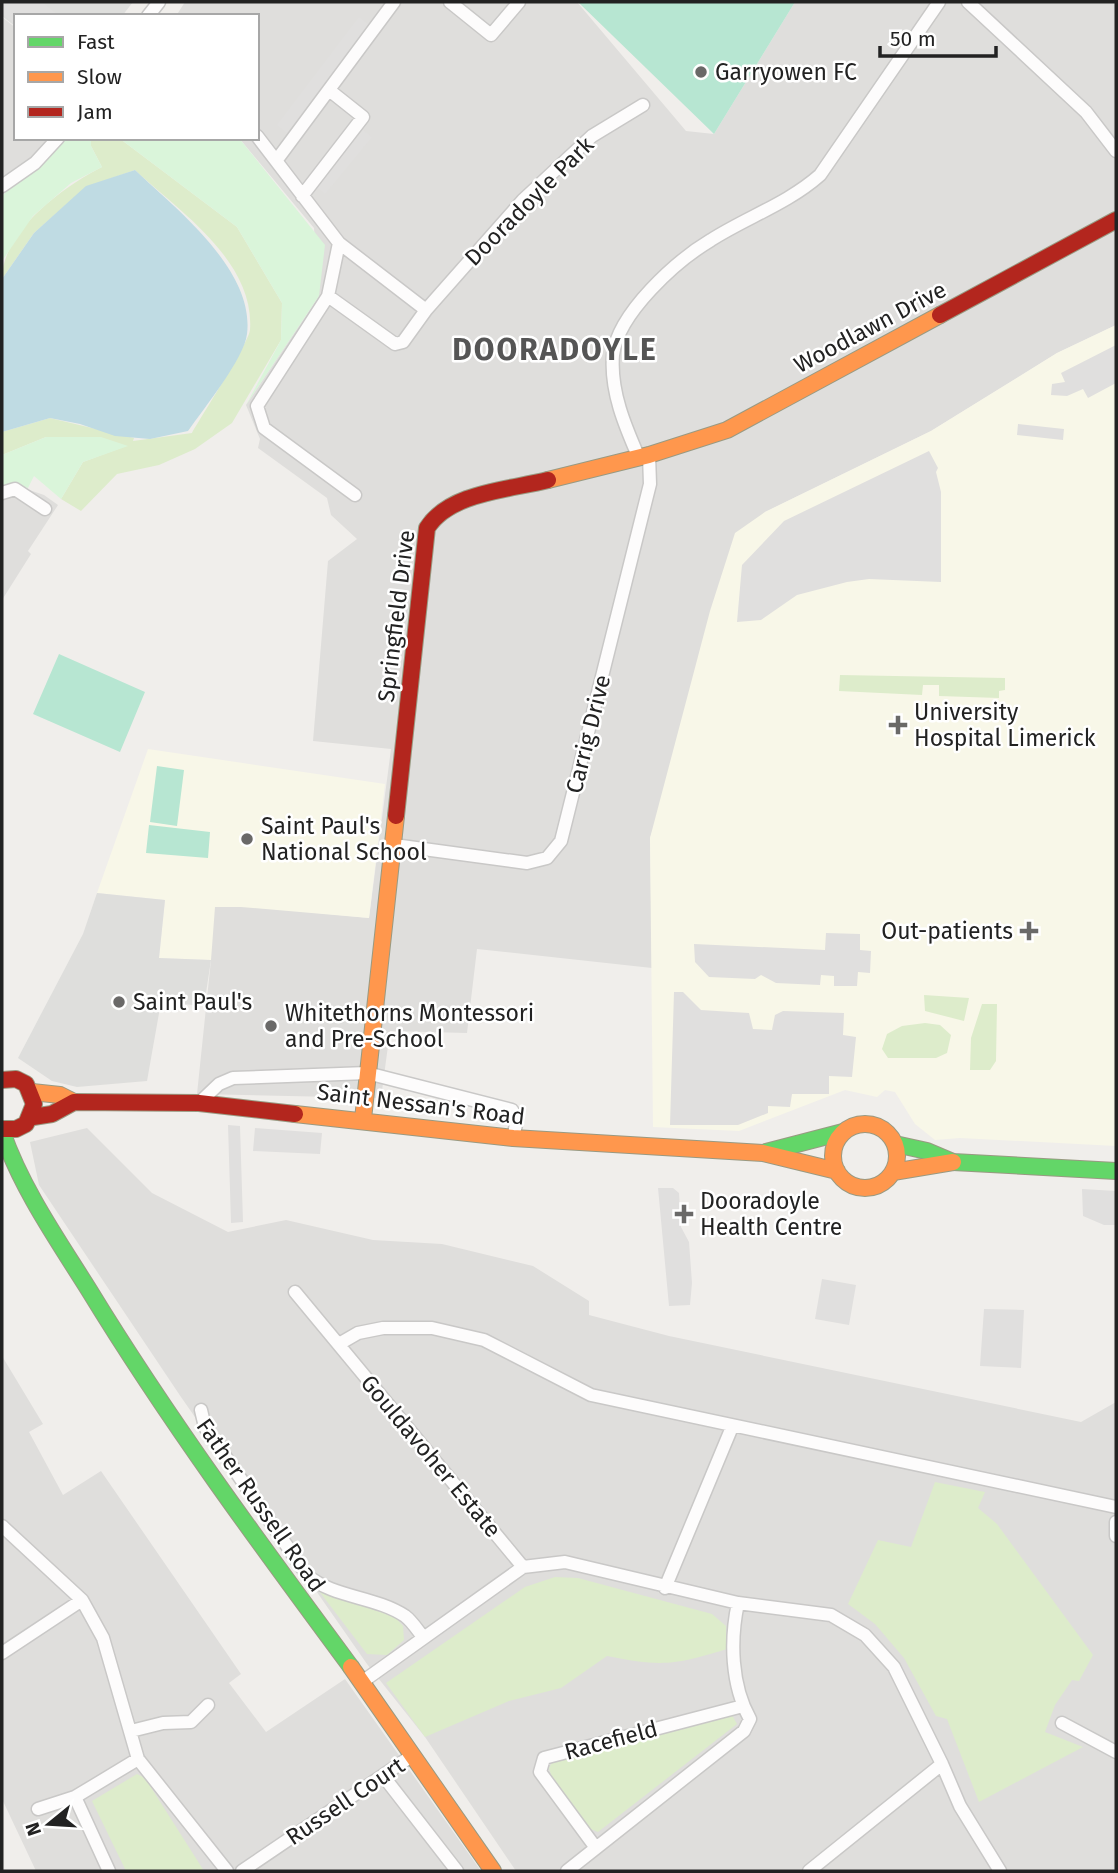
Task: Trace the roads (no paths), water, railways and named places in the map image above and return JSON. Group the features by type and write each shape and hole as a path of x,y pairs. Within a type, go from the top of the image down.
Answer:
{"street":[{"path":"276,161 394,2"},
{"path":"450,2 491,35 519,2"},
{"path":"644,456 615,391 613,354 627,319 659,281 710,240 798,195 820,174 939,2"},
{"path":"968,2 1086,112 1116,152"},
{"path":"302,196 363,117 329,90"},
{"name":"Dooradoyle Park","path":"328,296 395,344 403,342 426,310 523,200 592,136 643,106"},
{"path":"259,139 339,243 426,310"},
{"path":"2,186 35,163 56,140"},
{"name":"Woodlawn Drive","path":"644,456 727,430 1116,220"},
{"path":"339,243 328,296 257,406 264,428 355,495"},
{"name":"Springfield Drive","path":"363,1119 427,528 436,514 452,504 644,456"},
{"name":"Carrig Drive","path":"394,845 527,863 547,858 561,841 650,484 644,456"},
{"path":"2,493 15,489 45,509"},
{"path":"199,1102 219,1084 233,1078 367,1073 512,1110 517,1120 513,1139"},
{"name":"Saint Nessan's Road","path":"2,1080 21,1081 32,1092 60,1095 74,1102 199,1102 363,1119 513,1139 763,1153 837,1171"},
{"path":"9,1154 19,1129 33,1117 36,1104 32,1092"},
{"name":"Saint Nessan's Road","path":"33,1117 52,1114 74,1102"},
{"path":"894,1172 898,1158 890,1134 870,1124 855,1125 843,1132 833,1153 837,1171 853,1185 864,1188 876,1186 894,1172 953,1162 1116,1171"},
{"path":"2,1131 19,1129"},
{"name":"Father Russell Road","path":"2,1131 9,1154 25,1188 124,1348 241,1518 362,1682 493,1871"},
{"name":"Saint Nessan's Road","path":"763,1153 843,1132"},
{"path":"895,1144 927,1151 953,1162"},
{"name":"Gouldavoher Estate","path":"295,1292 523,1567"},
{"path":"339,1344 358,1333 383,1328 432,1328 484,1340 592,1395 1116,1507"},
{"path":"201,1410 205,1427 307,1575 318,1585 377,1602 407,1617 423,1637"},
{"path":"665,1588 732,1427"},
{"path":"1116,1522 1116,1536"},
{"path":"2,1526 82,1600 103,1638 138,1759 227,1871"},
{"path":"362,1682 523,1567 565,1562 665,1588 738,1603 831,1615 865,1635 894,1667 960,1806 1000,1871"},
{"path":"2,1653 82,1600"},
{"path":"567,1871 744,1731 750,1719 743,1706 732,1639 738,1603"},
{"path":"131,1731 163,1723 191,1722 208,1705"},
{"name":"Racefield","path":"596,1849 540,1772 544,1758 743,1706"},
{"path":"1062,1723 1116,1752"},
{"name":"Russell Court","path":"242,1871 413,1755"},
{"path":"38,1809 75,1797 138,1759"},
{"path":"809,1871 942,1764"},
{"path":"384,1776 457,1871"},
{"path":"75,1797 109,1871"}],"water":[{"path":"135,170 191,222 226,264 239,287 246,310 247,334 239,356 188,431 150,439 115,436 80,424 50,418 2,432 2,279 34,233 86,186"}],"place":[{"name":"Garryowen FC","path":"701,72"},
{"name":"University Hospital Limerick","path":"898,725"},
{"name":"Saint Paul's National School","path":"247,839"},
{"name":"Out-patients","path":"1029,931"},
{"name":"Saint Paul's","path":"119,1002"},
{"name":"Whitethorns Montessori and Pre-School","path":"271,1026"},
{"name":"Dooradoyle Health Centre","path":"684,1214"}],"district":[{"name":"DOORADOYLE","path":"555,350"}]}
